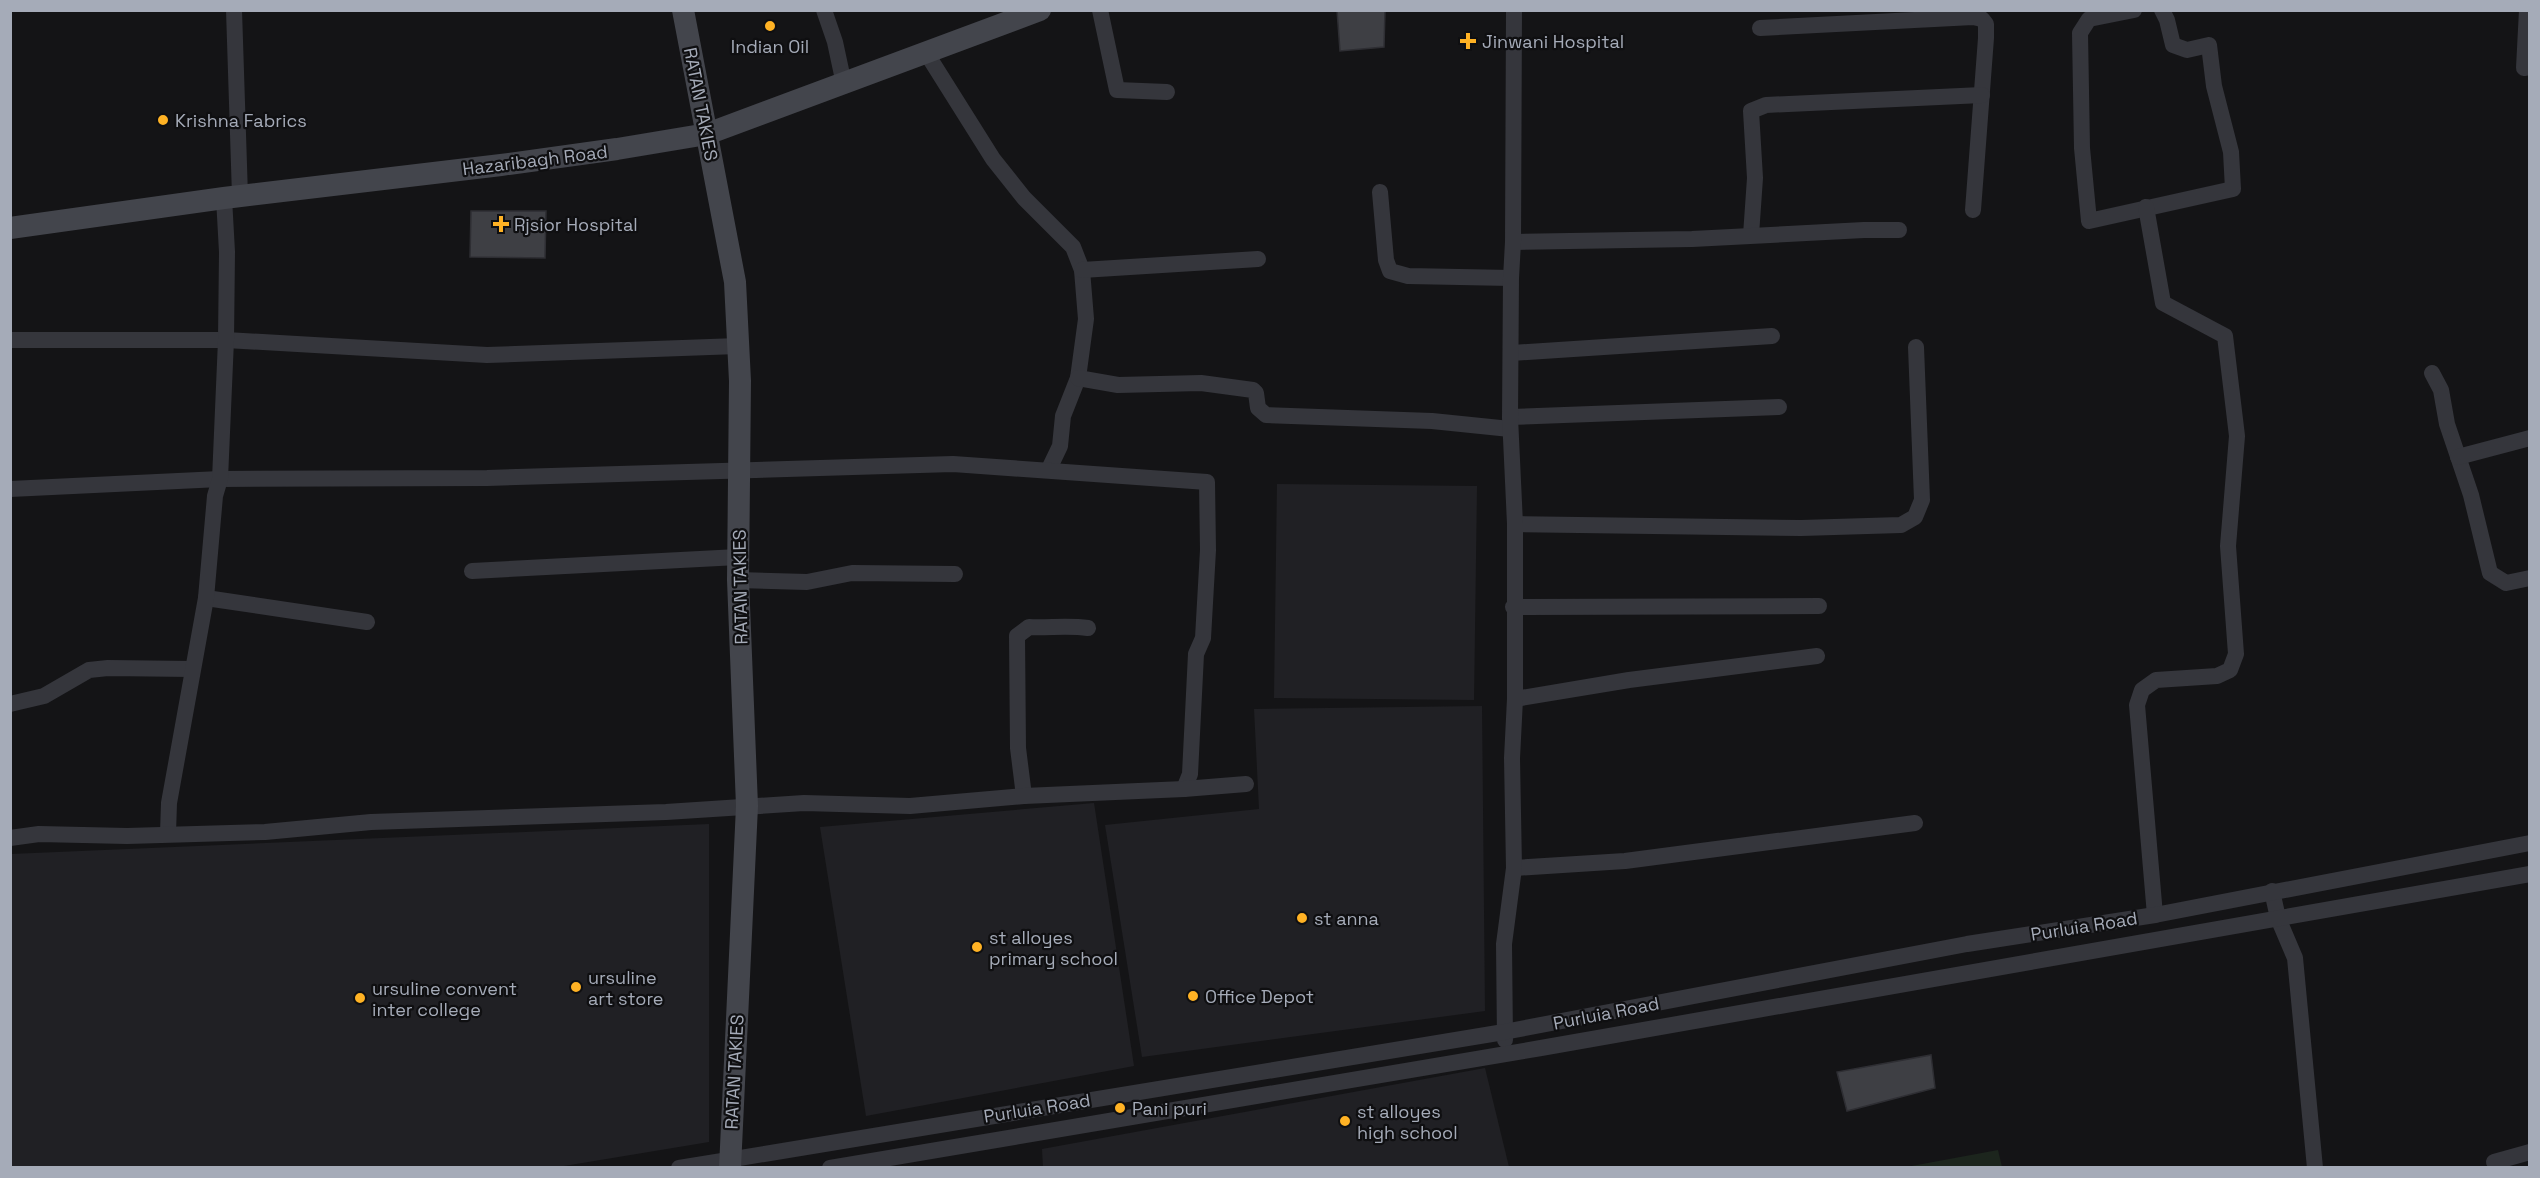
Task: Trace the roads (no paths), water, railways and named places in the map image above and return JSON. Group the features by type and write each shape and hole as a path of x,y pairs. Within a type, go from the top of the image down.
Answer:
{"street":[{"path":"168,833 169,803 206,598 215,496 220,479 227,252 232,197 234,10"},
{"name":"RATAN TAKIES","path":"683,10 735,282 738,346 741,470 738,580 747,806 730,1163"},
{"path":"824,10 835,42 844,84"},
{"name":"Hazaribagh Road","path":"10,228 232,197 513,164 707,134 927,54 1040,10"},
{"path":"1100,10 1117,90 1167,92"},
{"path":"1506,1054 1504,944 1514,868 1512,758 1515,699 1513,607 1515,525 1510,423 1512,352 1510,278 1514,242 1514,10"},
{"path":"2134,10 2089,19 2080,33 2082,148 2089,221 2233,189 2231,152 2214,86 2209,45 2187,50 2173,45 2162,10"},
{"path":"2527,10 2524,68 2529,67"},
{"path":"1760,28 1973,17 1982,19 1986,24 1986,38 1973,210"},
{"path":"927,54 993,159 1024,198 1073,247 1083,270 1086,319 1078,378 1063,416 1060,446 1049,469"},
{"path":"1750,235 1755,178 1751,111 1756,107 1982,95"},
{"path":"1380,192 1386,260 1390,271 1408,276 1510,278"},
{"path":"2146,207 2163,303 2225,336 2237,436 2228,546 2236,654 2230,670 2217,676 2156,680 2142,690 2137,705 2155,915"},
{"path":"1514,242 1692,239 1899,230"},
{"path":"1083,270 1258,259"},
{"path":"1512,352 1772,336"},
{"path":"10,340 226,340 487,355 738,346"},
{"path":"1515,525 1801,528 1901,525 1915,517 1922,500 1916,347"},
{"path":"2432,373 2441,390 2447,424 2471,495 2490,573 2506,583 2529,578"},
{"path":"1078,378 1118,385 1201,383 1253,390 1258,408 1266,415 1510,423 1779,407"},
{"path":"2458,457 2529,438"},
{"path":"10,489 220,479 487,478 741,470 869,469 953,464 1207,482 1208,550 1203,638 1196,654 1190,774 1184,789"},
{"path":"472,571 738,557"},
{"path":"738,580 807,582 852,573 955,574"},
{"path":"206,598 367,622"},
{"path":"1513,607 1819,606"},
{"path":"1024,796 1018,748 1017,636 1029,627 1053,628 1071,625 1088,628"},
{"path":"1515,699 1629,680 1817,656"},
{"path":"10,704 44,696 89,670 108,668 192,669"},
{"path":"10,838 39,834 128,836 168,833 265,832 371,822 666,812 804,803 910,806 1024,796 1246,784"},
{"path":"1514,868 1625,861 1916,823"},
{"name":"Purluia Road","path":"679,1167 730,1163 1504,1032 1967,944 2155,915 2529,843"},
{"name":"Purluia Road","path":"830,1167 1506,1054 2529,874"},
{"path":"2272,891 2278,918 2295,958 2315,1167"},
{"path":"2494,1162 2529,1152"}],"place":[{"name":"Indian Oil","path":"770,26"},
{"name":"Jinwani Hospital","path":"1468,41"},
{"name":"Krishna Fabrics","path":"163,120"},
{"name":"Rjsior Hospital","path":"501,224"},
{"name":"st anna","path":"1302,918"},
{"name":"st alloyes primary school","path":"977,947"},
{"name":"ursuline art store","path":"576,987"},
{"name":"Office Depot","path":"1193,996"},
{"name":"ursuline convent inter college","path":"360,998"},
{"name":"Pani puri","path":"1120,1108"},
{"name":"st alloyes high school","path":"1345,1121"}]}
